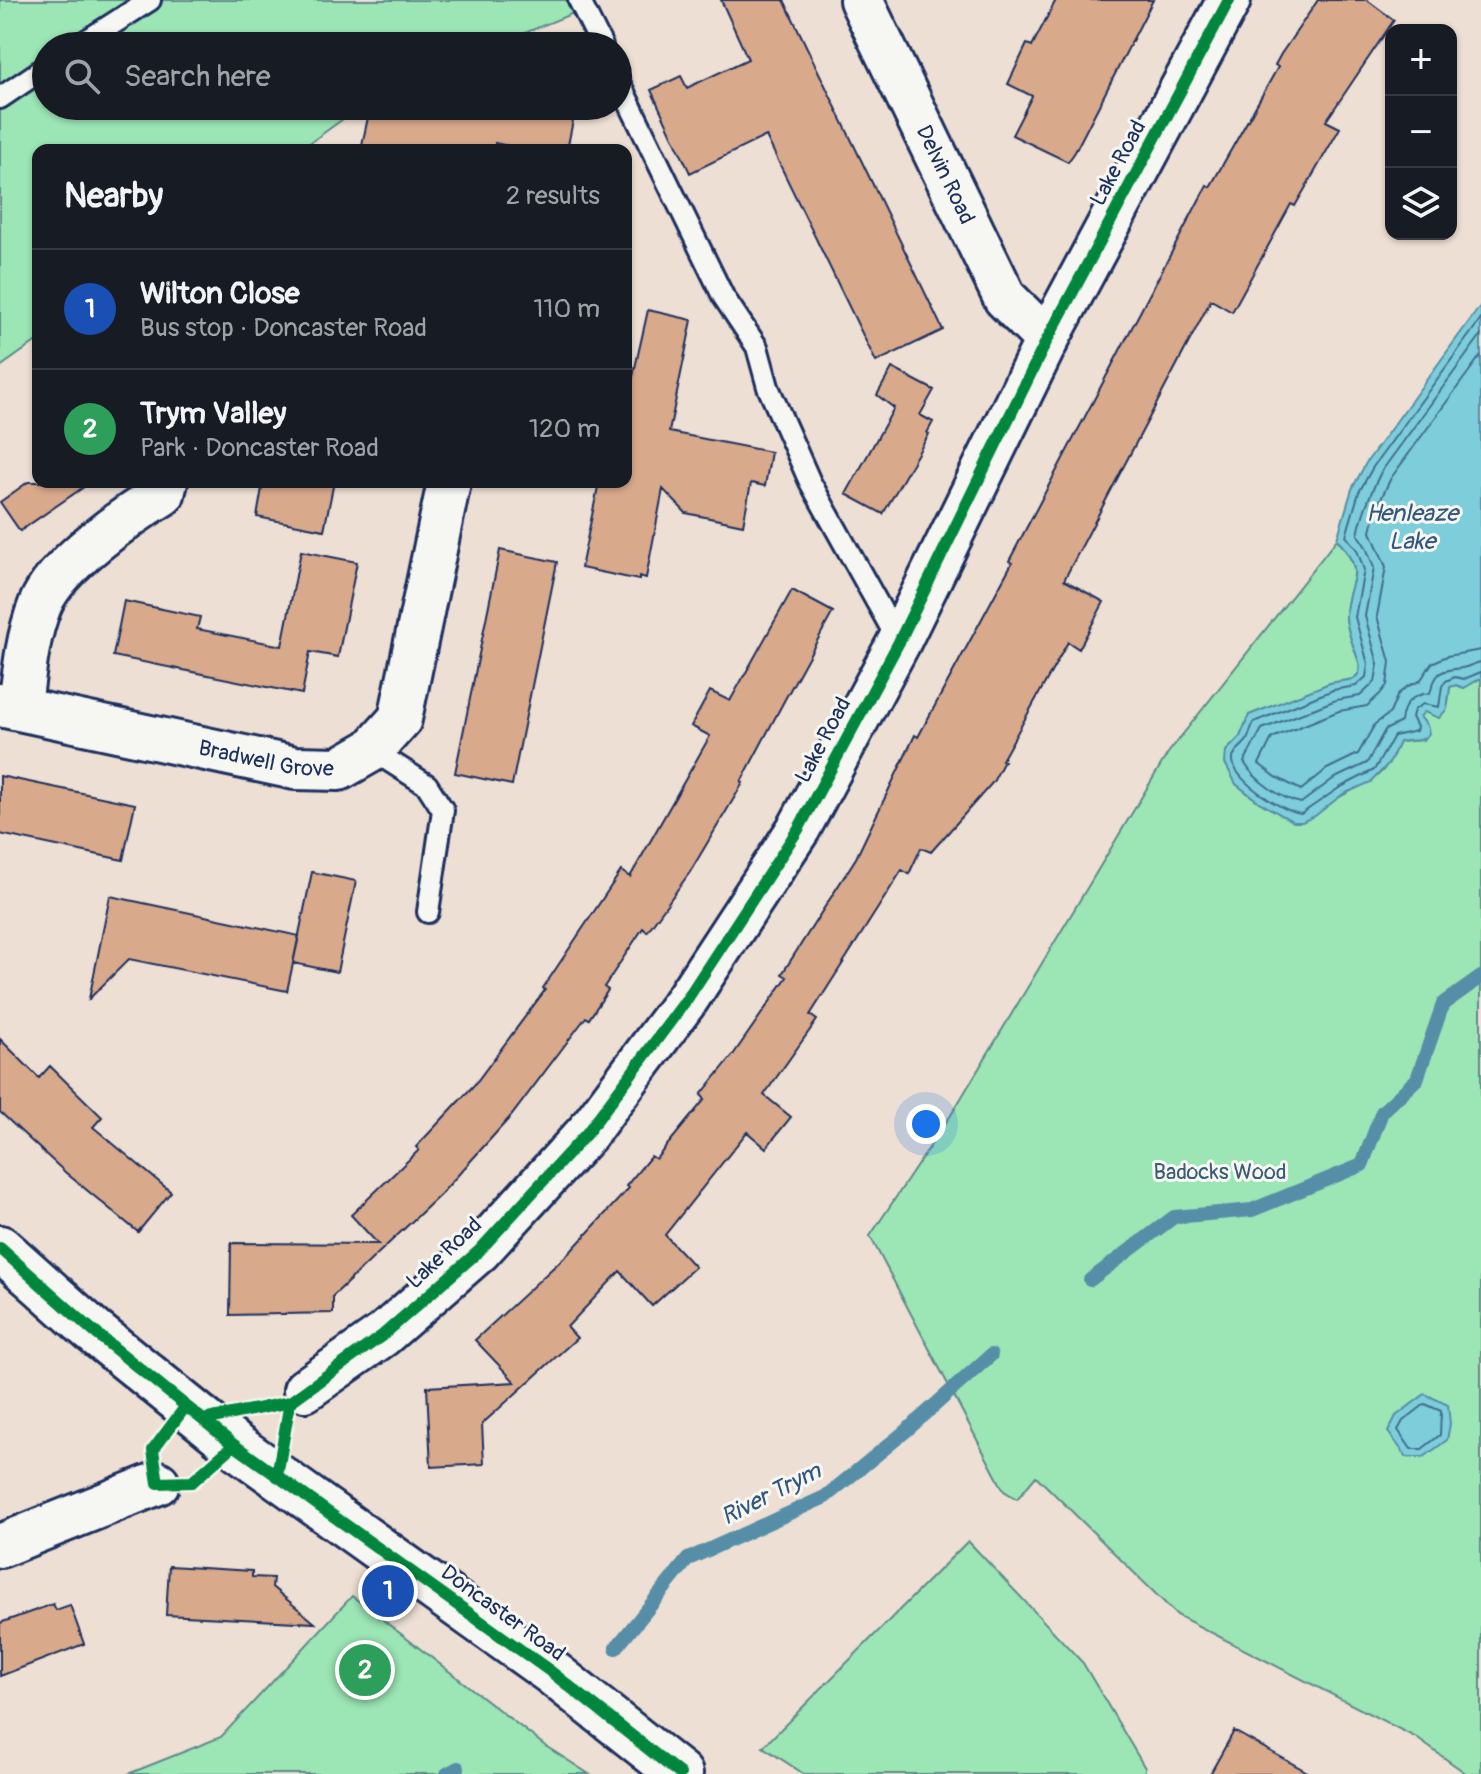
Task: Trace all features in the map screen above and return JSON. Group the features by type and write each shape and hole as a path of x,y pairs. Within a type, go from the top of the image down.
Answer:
{"street":[{"name":"Delvin Road","path":"861,0 1005,298 1047,340"},
{"name":"Lake Road","path":"305,1390 383,1335 479,1251 587,1133 687,999 799,828 899,642 1047,340 1229,0"},
{"name":"Bradwell Grove","path":"164,488 163,494 123,519 61,574 41,602 10,706 295,768 339,769 372,750 400,719 448,488"},
{"name":"Doncaster Road","path":"0,1248 92,1330 234,1445 550,1671 680,1774"},
{"path":"0,1546 158,1483"}],"lane":[{"path":"100,32 150,0"},
{"path":"579,0 595,32"},
{"path":"0,98 32,76"},
{"path":"632,109 723,296 757,347 768,387 810,482 899,642"},
{"path":"372,750 427,785 443,810 428,912"}],"green space":[{"path":"0,0 570,0 576,12 527,32 32,32 32,120 342,120 308,144 32,144 32,344 0,367"},
{"name":"Badocks Wood","path":"1337,539 1347,552 1354,570 1346,622 1360,666 1359,673 1354,679 1330,683 1249,715 1240,737 1226,751 1236,784 1259,802 1294,822 1317,813 1378,775 1399,742 1423,740 1427,725 1419,717 1421,713 1448,703 1450,687 1456,685 1464,688 1481,678 1481,1774 1467,1774 1415,1737 1177,1615 1036,1476 1017,1499 1004,1491 870,1236 951,1115 1168,753"},
{"path":"968,1541 1083,1663 1145,1768 1145,1774 804,1774 763,1747"},
{"path":"352,1596 544,1745 589,1774 128,1774 221,1737"}],"water":[{"name":"Henleaze Lake","path":"1481,305 1481,678 1464,688 1456,685 1450,687 1447,709 1439,718 1424,712 1420,717 1429,733 1420,740 1399,742 1390,762 1371,782 1343,794 1315,816 1294,822 1259,802 1236,784 1225,763 1226,751 1240,737 1249,715 1330,683 1354,679 1359,673 1360,666 1346,622 1354,570 1347,552 1337,539 1352,489 1366,463"},
{"path":"1425,1394 1448,1405 1450,1424 1447,1440 1424,1457 1407,1457 1388,1432 1396,1416"}],"building":[{"path":"721,0 784,0 943,330 876,362 766,136 690,173 651,90 681,76 687,88 748,59"},
{"path":"1056,0 1153,0 1068,162 1012,135 1032,96 1008,84 1027,44 1032,46"},
{"path":"1318,0 1367,0 1394,20 1391,24 1385,24 1385,33 1326,121 1340,128 1295,206 1291,204 1232,312 1211,300 1064,580 1104,602 1079,649 1068,642 1002,760 993,782 931,852 921,848 909,874 902,870 810,1015 817,1020 764,1095 791,1117 766,1148 747,1132 665,1235 695,1267 652,1306 620,1271 567,1327 577,1338 482,1424 484,1464 431,1467 427,1387 515,1382 475,1340 571,1251 629,1188 626,1186 651,1156 656,1159 705,1099 701,1095 787,977 782,974 856,858 915,735 918,737 1012,563 1009,561 1207,185 1210,187 1278,67 1275,65"},
{"path":"367,120 573,120 568,144 362,144"},
{"path":"648,310 692,320 669,432 771,452 765,486 751,483 743,525 686,513 663,489 646,578 639,576 639,580 581,568 598,488 632,488 632,381"},
{"path":"892,368 934,390 920,415 933,422 883,514 846,494 894,408 877,395"},
{"path":"28,482 32,482 32,488 82,488 20,531 0,502"},
{"path":"262,488 333,488 324,530 257,517"},
{"path":"500,550 557,562 512,785 455,773"},
{"path":"301,551 357,562 338,657 310,652 302,694 113,656 124,601 200,617 197,629 282,646"},
{"path":"792,590 833,612 743,783 690,872 647,932 643,928 604,987 608,990 589,1019 586,1017 512,1115 441,1194 333,1296 333,1313 230,1315 231,1243 378,1244 351,1215 419,1150 416,1147 475,1084 545,990 543,988 621,871 630,877 710,736 691,726 710,691 730,701"},
{"path":"0,776 135,804 123,860 0,834"},
{"path":"312,872 356,881 337,972 293,963"},
{"path":"110,896 299,936 287,991 129,959 89,999"},
{"path":"0,1039 39,1078 50,1066 102,1117 93,1127 171,1192 138,1232 66,1173 0,1112"},
{"path":"169,1566 252,1571 252,1577 273,1578 272,1587 315,1623 166,1615"},
{"path":"53,1604 56,1610 70,1605 84,1644 0,1676 0,1623"},
{"path":"1234,1731 1311,1774 1210,1774"}],"waterway":[{"name":"River Trym","path":"1090,1280 1174,1217 1252,1210 1362,1165 1382,1112 1417,1079 1443,1004 1481,977"},
{"name":"River Trym","path":"616,1648 688,1559 825,1497 991,1355"},
{"name":"River Trym","path":"447,1774 458,1768"}],"cycle path":[{"path":"290,1402 383,1335 479,1251 587,1133 687,999 799,828 899,642 1047,340 1229,0"},
{"path":"0,1248 92,1330 234,1445 550,1671 680,1774"},
{"path":"203,1420 290,1402 277,1476"},
{"path":"186,1406 153,1450 158,1483 192,1482 234,1445"}],"place":[{"name":"Wilton Close","path":"388,1591"},
{"name":"Trym Valley","path":"365,1670"}]}
